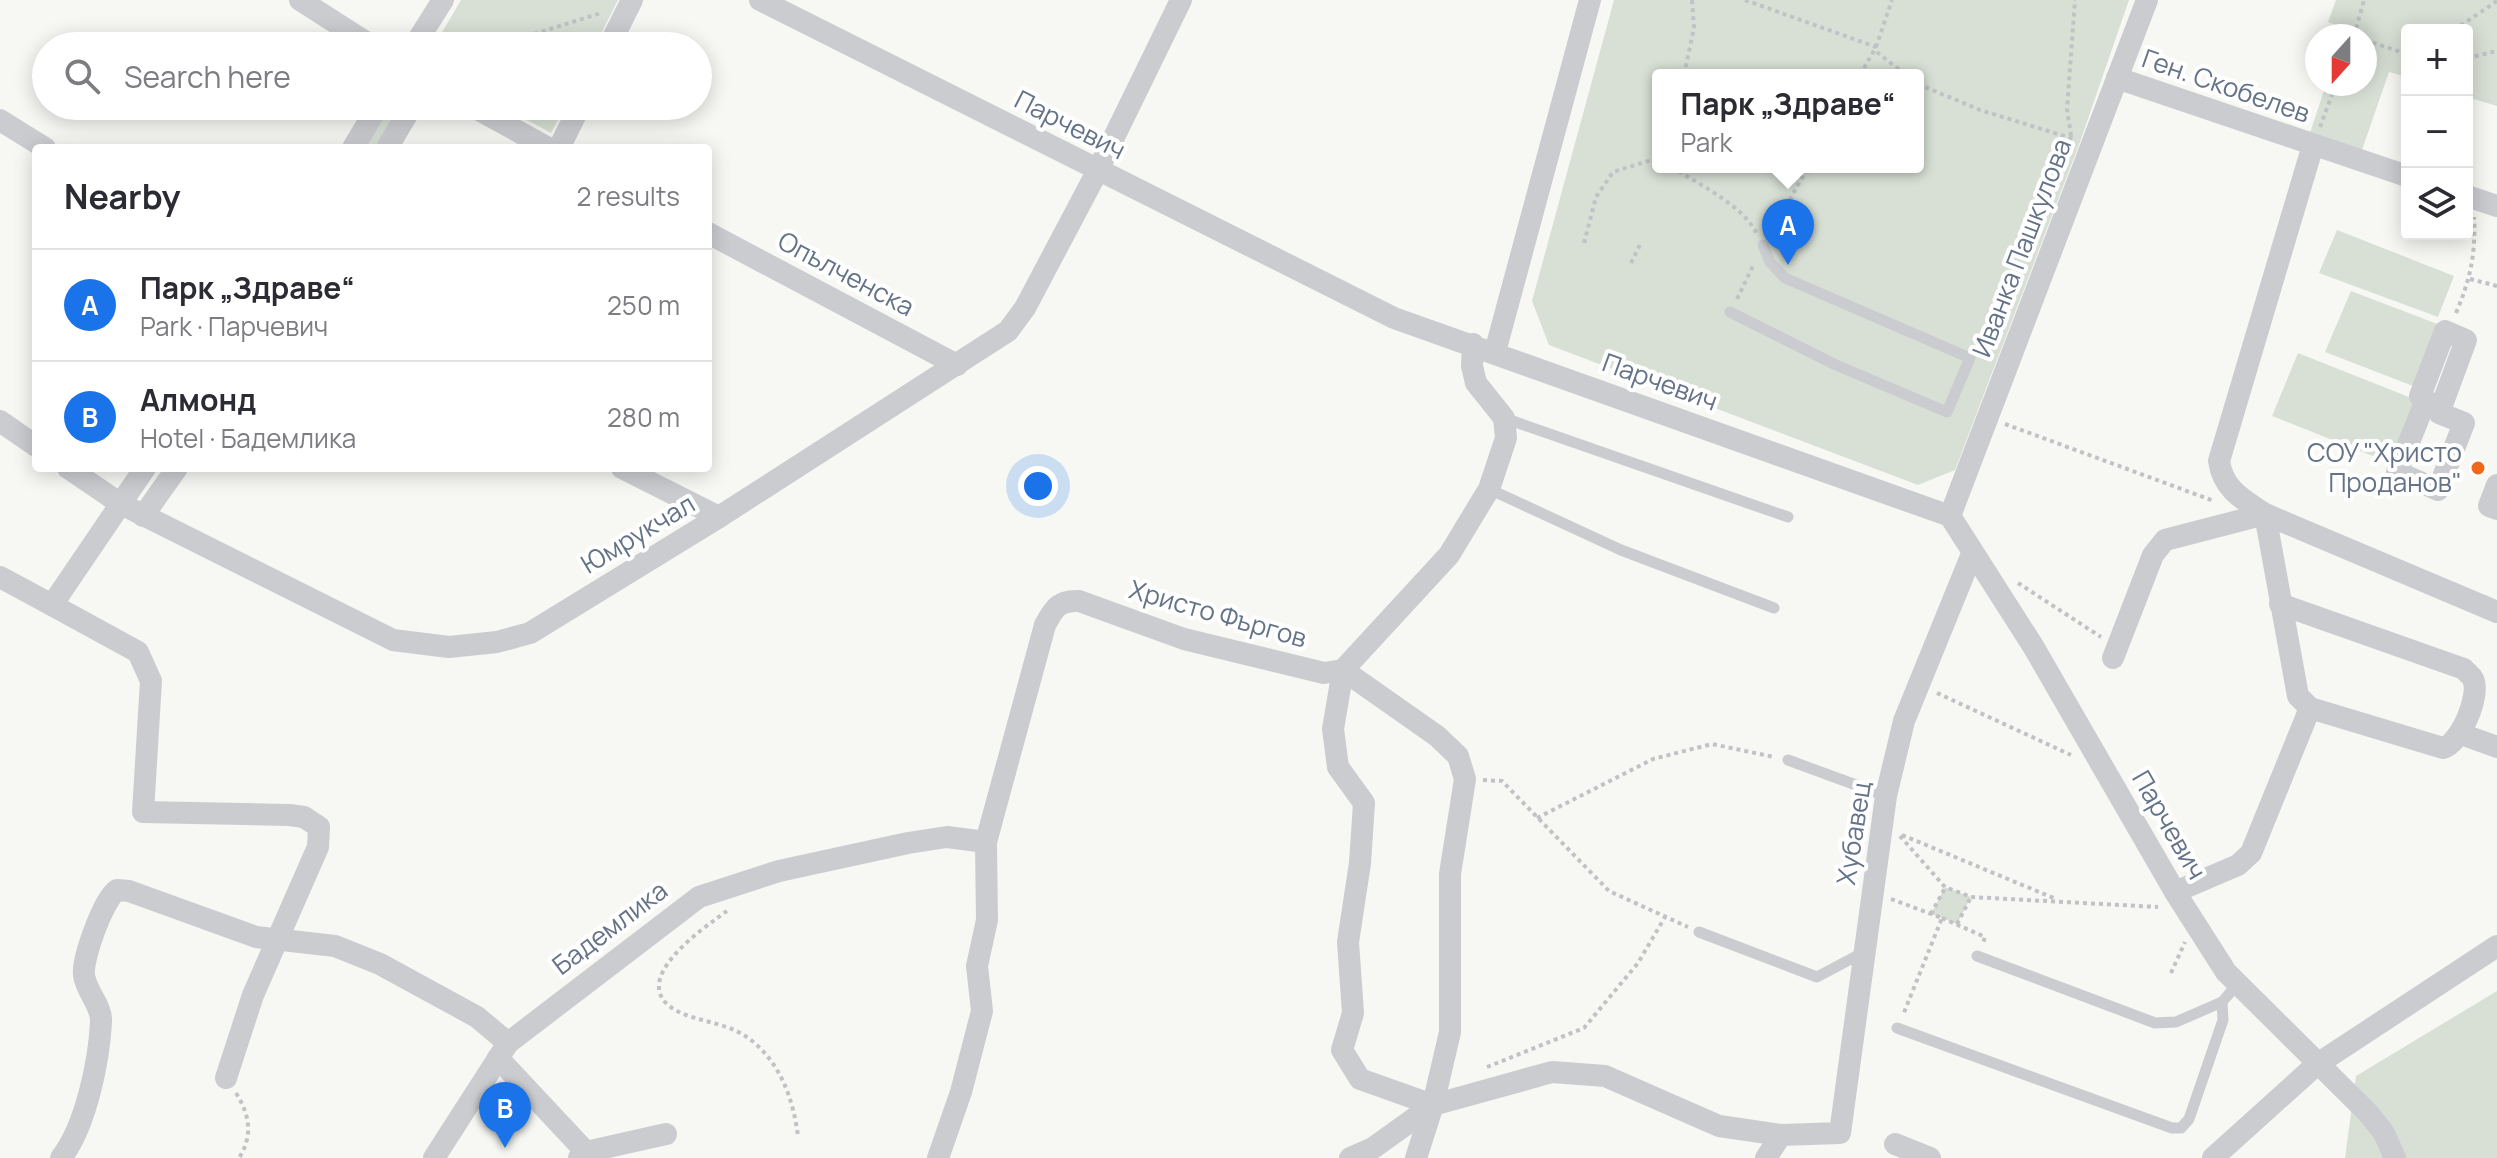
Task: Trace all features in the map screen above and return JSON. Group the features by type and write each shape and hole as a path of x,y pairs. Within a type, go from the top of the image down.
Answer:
{"street":[{"path":"300,0 350,32"},
{"path":"423,32 443,0"},
{"name":"Парчевич","path":"760,0 1394,318 1950,516 2033,646 2184,907 2229,994 2316,1065 2369,1114 2384,1133 2395,1158"},
{"name":"Юмрукчал","path":"74,472 143,516 393,640 449,647 497,642 530,633 719,517 1008,331 1025,308 1098,170 1181,0"},
{"path":"1495,352 1590,0"},
{"name":"Иванка Пашкулова","path":"1950,516 2082,142 2117,78 2147,0"},
{"path":"616,32 631,2"},
{"name":"Ген. Скобелев","path":"2117,78 2401,174"},
{"path":"0,120 39,144"},
{"path":"355,144 370,120"},
{"path":"389,144 404,120"},
{"path":"497,120 541,144"},
{"path":"561,144 573,120"},
{"path":"2313,145 2219,461 2221,478 2235,494 2265,514 2497,612"},
{"name":"Опълченска","path":"712,235 957,365"},
{"path":"2445,331 2455,335 2466,340 2439,413 2464,423 2438,490 2397,472 2426,400 2420,396 2445,331"},
{"path":"1433,1105 1360,1079 1342,1050 1353,1013 1348,942 1360,863 1364,803 1338,767 1333,729 1343,670 1449,555 1489,489 1506,438 1504,418 1476,383 1472,366 1473,344"},
{"path":"0,421 32,443"},
{"path":"52,605 142,472"},
{"path":"143,516 174,472"},
{"path":"630,472 719,517"},
{"path":"2497,485 2489,506 2497,509"},
{"path":"2265,514 2280,604 2298,696 2310,708 2437,748 2450,747 2461,734 2475,693 2474,680 2464,669 2280,604"},
{"path":"2115,653 2153,555 2165,540 2265,514"},
{"name":"Хубавец","path":"1781,1135 1840,1133 1886,796 1904,721 1972,554"},
{"path":"0,578 138,652 151,681 143,812 289,815 304,817 319,827 318,847 253,995 226,1078"},
{"name":"Христо Фъргов","path":"986,842 1045,625 1054,608 1064,600 1079,601 1184,639 1324,673 1343,670"},
{"path":"1343,670 1437,736 1458,756 1465,779 1450,874 1450,1032 1433,1105 1416,1158"},
{"path":"2184,907 2251,853 2310,708"},
{"path":"2461,734 2497,747"},
{"name":"Бадемлика","path":"434,1158 503,1050 699,897 779,871 908,843 947,837 986,842"},
{"path":"940,1158 982,1011 977,966 987,920 986,842"},
{"path":"61,1158 68,1149 91,1087 101,1020 83,971 108,896 117,890 129,891 256,937 335,946 440,993 477,1017 583,1155 666,1134"},
{"path":"2213,1158 2316,1065 2497,946"},
{"path":"1350,1158 1373,1148 1433,1105 1521,1078 1581,1072 1631,1085 1719,1126 1781,1135 1766,1158"},
{"path":"1895,1144 1930,1158"}],"lane":[{"path":"1730,312 1836,365 1947,412 1970,358 1785,278 1770,262 1763,245"},
{"path":"1504,418 1788,517"},
{"path":"1489,489 1621,550 1774,608"},
{"path":"1788,760 1886,796"},
{"path":"1699,932 1817,977 1865,951"},
{"path":"1977,956 2155,1023 2176,1022 2229,994"},
{"path":"1897,1028 2172,1128 2181,1128 2189,1119 2229,994"}],"path":[{"path":"1685,69 1694,28 1692,0"},
{"path":"1745,0 1876,47 1900,69"},
{"path":"1863,69 1876,47 1892,0"},
{"path":"2075,0 2067,109 2082,142"},
{"path":"2357,24 2364,0"},
{"path":"539,32 631,2"},
{"path":"2463,24 2494,2"},
{"path":"2377,44 2401,51"},
{"path":"2473,57 2497,51"},
{"path":"1924,87 1980,110 2082,142"},
{"path":"2313,145 2331,96"},
{"path":"1584,243 1596,197 1613,172 1652,160"},
{"path":"1681,173 1751,222 1763,245"},
{"path":"2455,335 2455,315 2470,279 2475,249 2473,213 2481,201"},
{"path":"1631,263 1640,245"},
{"path":"2470,279 2497,286"},
{"path":"1987,418 2224,503"},
{"path":"2012,579 2115,653"},
{"path":"1919,684 2106,772"},
{"path":"1537,818 1653,759 1712,744 1788,760"},
{"path":"1465,779 1502,781 1609,891 1699,932"},
{"path":"2062,902 1897,833 1945,887 1971,897 2062,902 2184,907 2171,973"},
{"path":"1931,914 1945,887"},
{"path":"1873,892 1985,937 1977,956"},
{"path":"1957,924 1971,897"},
{"path":"733,908 679,948 666,965 660,982 663,998 676,1010 714,1021 752,1041 786,1087 798,1136"},
{"path":"1478,1074 1489,1066 1584,1028 1638,963 1665,917"},
{"path":"1897,1028 1942,918"},
{"path":"226,1078 244,1105 250,1130 247,1145 239,1158"}],"shaded area":[{"path":"461,0 618,0 602,32 442,32"},
{"path":"1614,0 2129,0 2080,142 1955,470 1918,485 1549,345 1532,301"},
{"path":"2336,0 2497,0 2497,106 2473,99 2473,24 2401,24 2401,75 2389,72 2362,150 2310,133 2322,96 2377,96 2377,24 2328,22"},
{"path":"370,120 404,120 389,144 355,144"},
{"path":"527,120 558,120 551,133"},
{"path":"2337,230 2454,276 2438,317 2319,273"},
{"path":"2351,291 2440,325 2413,386 2325,352"},
{"path":"2298,353 2419,401 2393,464 2272,416"},
{"path":"1945,887 1971,897 1957,924 1931,914"},
{"path":"2497,991 2497,1158 2345,1158 2356,1076"}],"place":[{"name":"Парк „Здраве“","path":"1788,265"},
{"name":"СОУ \"Христо Проданов\"","path":"2478,468"},
{"name":"Алмонд","path":"505,1148"}]}
